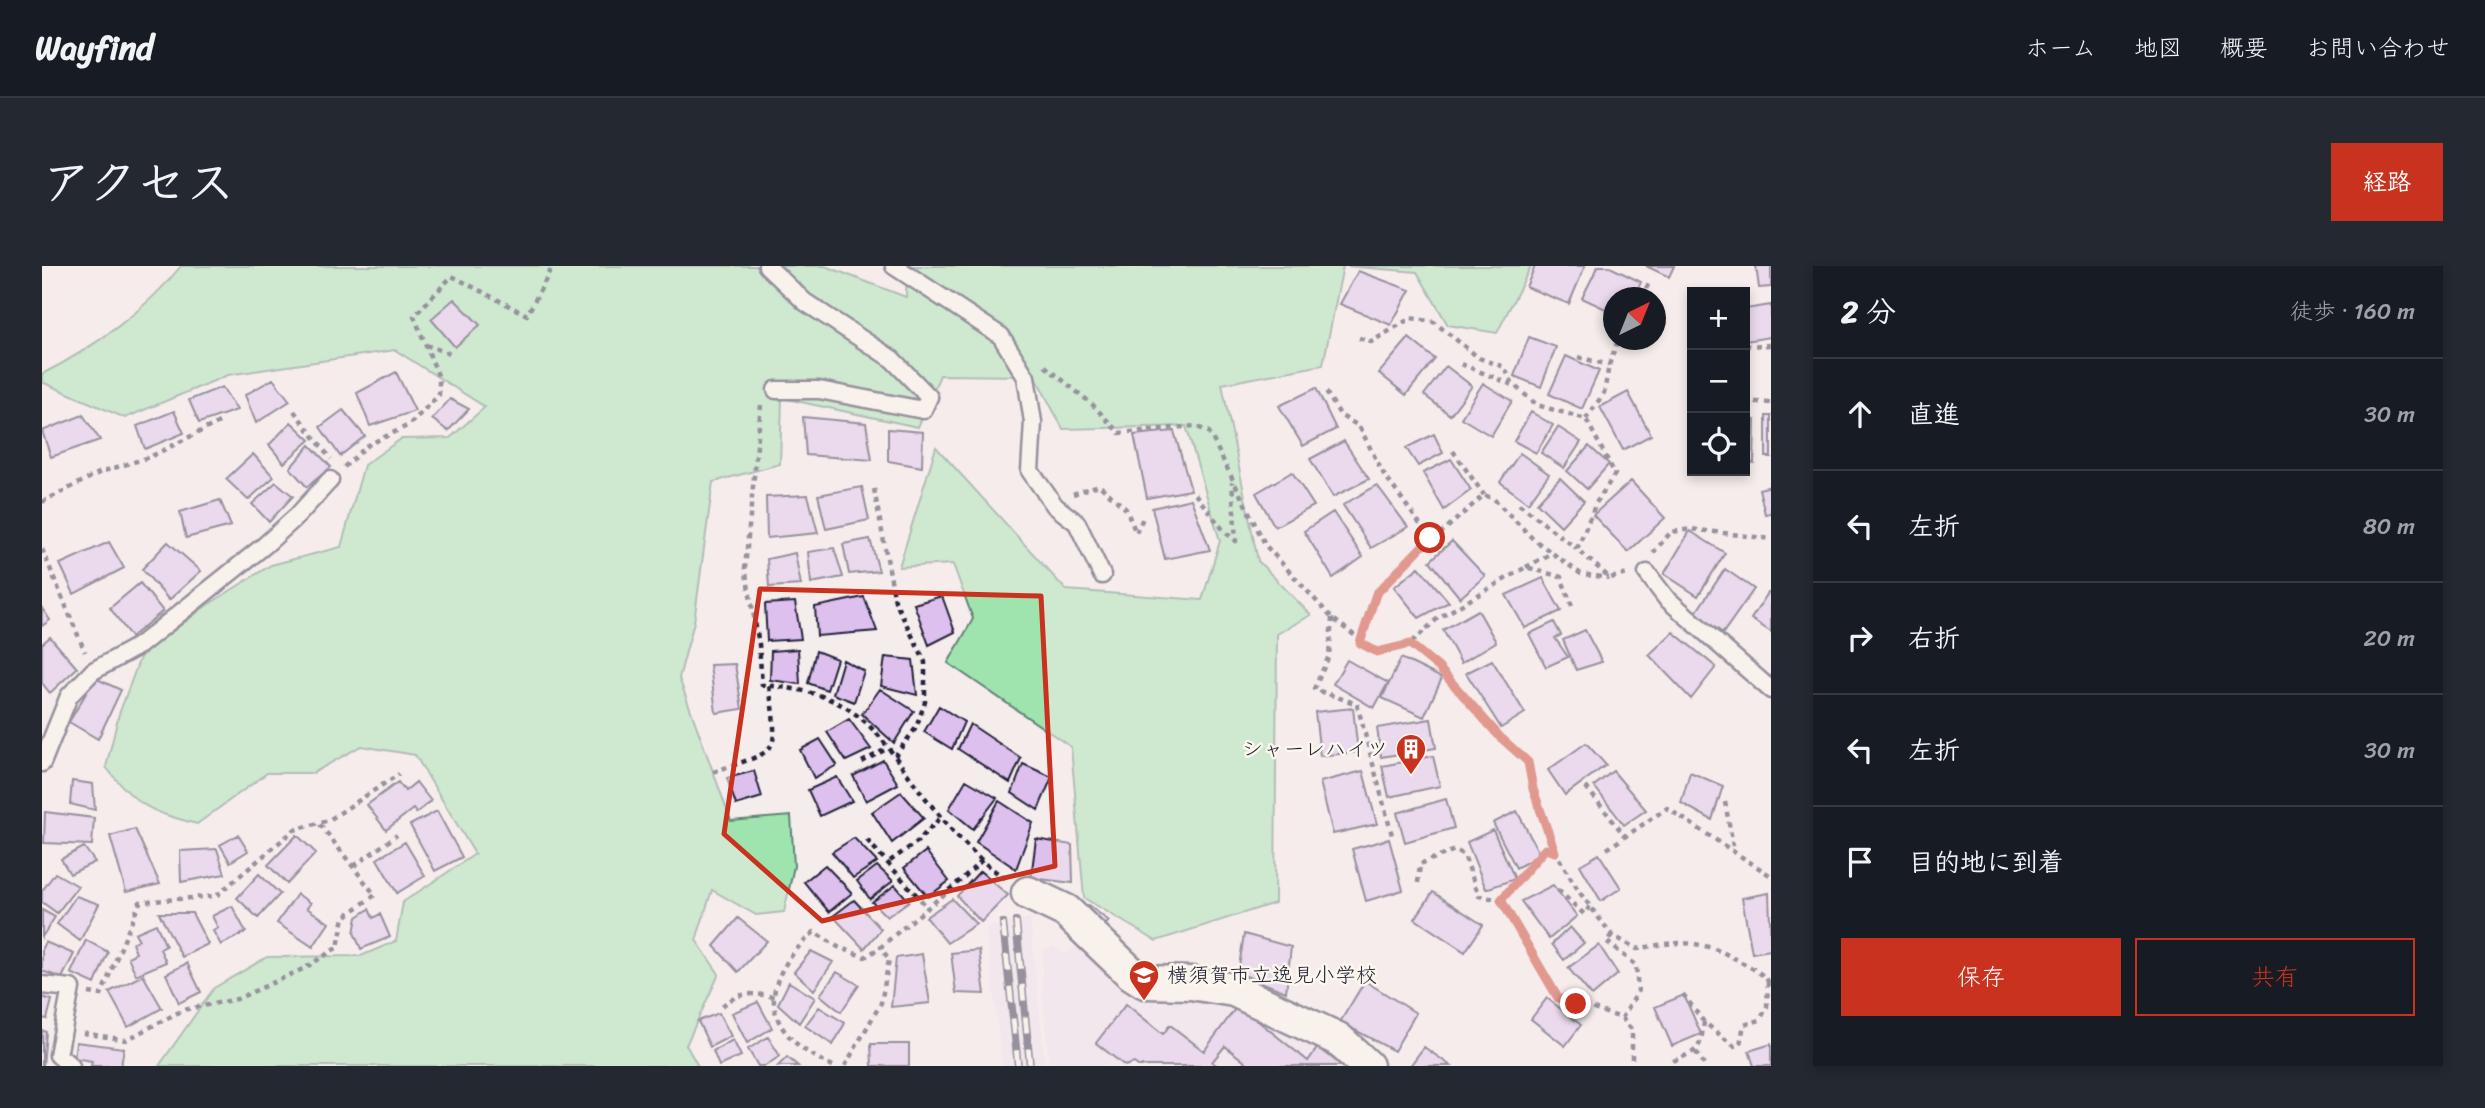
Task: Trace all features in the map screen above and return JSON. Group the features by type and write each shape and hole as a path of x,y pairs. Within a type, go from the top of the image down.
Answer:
{"street":[{"path":"1028,893 1066,911 1130,973 1145,982 1191,983 1234,990 1338,1040 1367,1066"}],"lane":[{"path":"767,266 805,302 892,359 929,397 923,410 819,390 776,390"},
{"path":"894,266 1001,336 1026,377 1033,422 1030,471 1055,506 1077,523 1102,575"},
{"path":"42,763 69,696 93,671 140,646 265,545 336,475"},
{"path":"1647,573 1666,598 1771,690"},
{"path":"42,985 71,988 58,1055 71,1066"}],"path":[{"path":"294,411 336,475 368,446 409,425 439,395 439,378 414,316 452,276 527,315 553,266"},
{"path":"1647,287 1650,280"},
{"path":"1359,338 1371,342 1411,318 1434,321 1479,358 1504,367 1515,386"},
{"path":"1001,336 1028,351 1092,404 1119,433 1195,426 1209,432 1266,546 1332,618 1360,643 1377,652 1410,644 1437,620 1552,553"},
{"path":"426,345 451,354"},
{"path":"1750,346 1771,345"},
{"path":"1586,419 1604,393 1614,350"},
{"path":"1578,357 1609,365"},
{"path":"1461,364 1515,386 1537,405 1574,413 1586,419 1615,474 1596,503 1577,549"},
{"path":"776,390 760,405 745,568 759,644 762,685 806,691 834,701 855,714 895,756 942,816 982,860 1028,893"},
{"path":"1325,392 1341,416 1359,426 1383,472 1430,538"},
{"path":"1750,401 1771,403"},
{"path":"42,502 101,472 150,457 219,422"},
{"path":"1452,451 1484,495 1494,499 1552,553 1581,574 1610,579 1639,572 1647,573 1653,553 1671,532 1691,529 1771,538"},
{"path":"1195,494 1225,532 1236,541 1232,477"},
{"path":"1055,506 1083,489 1099,485 1126,509 1136,533 1143,518"},
{"path":"874,489 895,601 925,662 925,702 916,728 895,756"},
{"path":"1360,643 1376,594 1430,538 1441,533 1484,495"},
{"path":"1519,504 1577,549 1610,579"},
{"path":"42,549 93,671"},
{"path":"1526,567 1561,577 1572,606"},
{"path":"1332,618 1329,656 1314,689 1357,704 1394,839"},
{"path":"1410,644 1438,667 1500,737 1528,762 1533,789 1555,852 1612,935 1637,949 1670,942 1715,946 1770,983 1767,1007 1760,1020 1744,1025 1740,1044 1734,1046 1704,1022 1683,994"},
{"path":"713,772 762,756 771,750 776,730 769,686"},
{"path":"862,762 888,748"},
{"path":"71,988 101,995 140,902 216,896 294,830 329,820 399,774"},
{"path":"1587,787 1625,836"},
{"path":"1725,802 1734,852"},
{"path":"1608,849 1667,808 1771,876"},
{"path":"890,862 917,842 942,816"},
{"path":"62,1030 126,1040 183,1010 237,999 305,968 338,947 344,917 375,895 319,823"},
{"path":"354,866 397,835"},
{"path":"867,840 890,862 928,908"},
{"path":"1501,900 1545,849 1555,852"},
{"path":"1418,883 1420,864 1455,850 1464,855 1479,896 1501,900 1558,998 1622,1018 1632,1030 1632,1066"},
{"path":"833,1066 813,1057 786,1036 773,1005 779,977 792,952 814,932 838,947 865,957 949,894 982,860"},
{"path":"1558,890 1584,914 1591,905"},
{"path":"1612,935 1606,942 1636,965 1638,992 1622,1018"},
{"path":"845,1066 881,1003 889,960 881,947"},
{"path":"722,1006 732,997 749,992 775,997"},
{"path":"1673,1061 1696,1052 1701,1045 1704,1022"},
{"path":"1696,1052 1705,1066"}],"highlighted area":[{"path":"760,589 1041,596 1055,866 822,921 724,834"}],"shaded area":[{"path":"1030,918 1045,1066 1002,1066 986,927"},
{"name":"横須賀市立逸見小学校","path":"1095,945 1134,984 1229,995 1356,1066 1049,1066 1042,990 1042,951 1053,946 1064,955 1072,948"}],"green space":[{"path":"181,266 825,266 906,297 907,266 1343,266 1323,365 1222,384 1258,561 1311,615 1277,634 1275,903 1156,941 1084,898 1071,747 948,663 973,619 953,564 899,567 936,447 1066,590 1202,600 1220,541 1186,426 1063,429 1035,376 940,375 918,427 782,398 780,464 713,482 694,622 679,678 731,821 791,816 794,866 784,912 756,915 712,890 696,940 719,974 686,1045 698,1066 159,1066 214,988 267,957 361,956 396,941 403,902 475,854 415,755 361,746 313,773 267,773 197,824 168,816 146,806 126,791 106,767 119,714 141,655 206,606 271,565 341,547 364,465 401,439 450,438 485,407 395,350 228,375 125,418 42,382 42,374 80,353 135,313"},
{"path":"1346,266 1531,266 1497,333 1448,325 1417,272"}],"building":[{"path":"1535,266 1585,266 1569,304 1526,287"},
{"path":"1598,266 1608,266 1641,282 1638,287 1603,287 1603,308 1582,298"},
{"path":"1646,266 1674,266 1669,277"},
{"path":"1756,266 1771,266 1771,287 1759,288"},
{"path":"1358,271 1410,290 1391,325 1340,304"},
{"path":"454,299 480,325 455,347 431,319"},
{"path":"1771,305 1771,337 1750,340 1750,308"},
{"path":"1529,337 1556,347 1541,387 1514,376"},
{"path":"1409,338 1435,359 1406,395 1379,373"},
{"path":"1566,356 1599,371 1582,409 1549,394"},
{"path":"1446,366 1472,386 1450,415 1424,395"},
{"path":"396,372 415,411 370,426 357,393"},
{"path":"273,379 290,401 256,423 245,395"},
{"path":"1483,383 1512,401 1491,436 1461,418"},
{"path":"222,387 237,410 199,423 189,400"},
{"path":"1316,388 1336,429 1303,446 1279,406"},
{"path":"1628,392 1651,435 1623,450 1600,407"},
{"path":"450,399 469,409 448,431 432,419"},
{"path":"343,410 365,436 340,456 320,427"},
{"path":"174,411 184,433 145,449 137,426"},
{"path":"1531,412 1553,425 1536,453 1514,441"},
{"path":"83,415 100,440 51,457 42,431"},
{"path":"1766,416 1771,416 1771,457 1766,457"},
{"path":"803,417 866,423 872,460 806,455"},
{"path":"1750,420 1755,420 1754,463 1750,463"},
{"path":"291,422 310,440 284,463 269,445"},
{"path":"1558,427 1581,442 1564,468 1541,453"},
{"path":"888,429 923,432 922,467 888,461"},
{"path":"1174,431 1191,490 1147,498 1134,435"},
{"path":"1434,434 1443,453 1418,466 1406,448"},
{"path":"1344,441 1369,479 1333,497 1310,459"},
{"path":"310,445 331,467 307,487 290,468"},
{"path":"1589,446 1609,464 1587,489 1567,471"},
{"path":"1520,453 1549,474 1528,503 1500,482"},
{"path":"253,454 274,477 248,500 226,479"},
{"path":"1451,459 1471,490 1444,510 1423,473"},
{"path":"1292,472 1314,506 1275,527 1256,493"},
{"path":"1560,478 1584,501 1561,526 1537,503"},
{"path":"1631,481 1665,518 1628,552 1593,515"},
{"path":"276,482 293,496 269,522 252,504"},
{"path":"1377,485 1408,527 1371,548 1343,505"},
{"path":"1771,486 1771,513 1765,514 1759,489"},
{"path":"862,487 869,520 826,529 818,495"},
{"path":"808,495 818,533 767,538 766,497"},
{"path":"1191,499 1210,550 1165,559 1152,508"},
{"path":"220,500 231,526 186,538 180,512"},
{"path":"1333,512 1363,557 1333,578 1304,531"},
{"path":"1690,531 1725,553 1698,596 1664,574"},
{"path":"870,539 879,571 849,574 843,544"},
{"path":"1452,541 1485,576 1460,598 1430,561"},
{"path":"109,542 124,568 74,594 60,564"},
{"path":"168,542 201,571 169,600 142,569"},
{"path":"834,548 843,577 811,583 808,552"},
{"path":"795,553 801,585 769,587 767,559"},
{"path":"1419,567 1449,602 1419,618 1394,587"},
{"path":"1725,569 1754,589 1723,633 1695,614"},
{"path":"1543,578 1561,611 1525,628 1506,595"},
{"path":"140,583 163,611 131,637 110,608"},
{"path":"1768,593 1771,594 1771,632 1751,619"},
{"path":"942,596 955,632 929,645 914,604"},
{"path":"864,597 877,631 817,636 815,607"},
{"path":"795,602 801,639 767,641 765,604"},
{"path":"42,608 50,620 42,626"},
{"path":"1478,610 1496,642 1461,663 1443,630"},
{"path":"1554,622 1561,635 1555,638 1568,657 1546,667 1529,634"},
{"path":"1585,630 1602,662 1576,670 1563,640"},
{"path":"1673,632 1716,667 1691,699 1649,655"},
{"path":"50,637 77,668 50,693 42,683 42,644"},
{"path":"798,649 800,684 770,680 771,651"},
{"path":"816,651 837,659 827,690 808,683"},
{"path":"885,657 913,660 917,695 881,686"},
{"path":"1401,658 1442,678 1424,717 1382,698"},
{"path":"843,660 864,671 854,702 833,694"},
{"path":"1347,660 1388,683 1374,708 1333,684"},
{"path":"1492,660 1525,713 1501,728 1466,673"},
{"path":"735,664 742,709 716,713 710,665"},
{"path":"95,678 121,690 98,739 69,722"},
{"path":"880,689 914,711 894,743 862,714"},
{"path":"939,706 964,722 952,749 924,732"},
{"path":"1353,708 1358,752 1320,756 1315,712"},
{"path":"849,719 871,749 846,761 827,732"},
{"path":"1431,719 1436,748 1381,757 1377,728"},
{"path":"970,724 1021,758 1010,783 958,749"},
{"path":"820,739 837,765 814,778 800,750"},
{"path":"1586,743 1606,765 1565,795 1548,770"},
{"name":"シャーレハイツ","path":"1433,756 1440,786 1389,797 1382,766"},
{"path":"883,760 898,784 866,801 853,776"},
{"path":"1023,764 1052,777 1038,810 1012,793"},
{"path":"754,771 762,797 736,805 727,778"},
{"path":"1363,771 1377,824 1333,834 1320,782"},
{"path":"1613,771 1646,810 1624,825 1594,786"},
{"path":"1690,772 1723,786 1712,820 1681,803"},
{"path":"837,777 852,801 820,816 808,790"},
{"path":"966,780 997,798 973,829 949,809"},
{"path":"72,781 93,784 95,810 70,804"},
{"path":"398,782 405,791 416,782 431,801 416,813 413,809 386,830 367,805"},
{"path":"901,792 924,818 892,843 872,812"},
{"path":"1446,799 1454,828 1405,842 1397,813"},
{"path":"999,801 1033,823 1016,869 976,842"},
{"path":"437,811 462,857 435,871 410,825"},
{"path":"1517,811 1540,855 1516,868 1493,823"},
{"path":"45,812 94,818 92,845 44,843"},
{"path":"135,829 160,884 126,892 110,836"},
{"path":"1493,830 1515,879 1486,889 1467,842"},
{"path":"238,835 248,851 230,862 220,845"},
{"path":"297,835 316,853 287,884 268,865"},
{"path":"854,838 877,862 853,878 832,852"},
{"path":"1036,839 1072,845 1073,883 1031,878"},
{"path":"1389,839 1403,890 1366,901 1352,849"},
{"path":"405,842 425,876 397,893 377,859"},
{"path":"84,847 95,862 70,874 61,859"},
{"path":"217,849 225,874 181,882 180,851"},
{"path":"926,851 949,881 928,897 904,868"},
{"path":"1599,854 1621,888 1601,901 1580,865"},
{"path":"825,865 852,893 829,912 804,882"},
{"path":"877,866 893,881 870,899 857,881"},
{"path":"980,871 1008,895 981,922 957,896"},
{"path":"55,873 78,886 57,913 42,902 42,891"},
{"path":"259,874 280,894 258,918 237,898"},
{"path":"895,885 909,901 887,917 872,902"},
{"path":"1553,885 1577,916 1549,939 1521,901"},
{"path":"1433,892 1483,925 1465,952 1415,919"},
{"path":"1769,893 1771,950 1752,953 1742,898"},
{"path":"297,894 311,903 307,908 329,923 313,947 277,923"},
{"path":"76,896 99,904 80,941 57,924"},
{"path":"952,899 976,924 947,943 926,917"},
{"path":"854,900 881,929 864,949 833,916"},
{"path":"1088,905 1109,921 1097,934 1079,915"},
{"path":"232,906 246,932 221,945 213,931 218,928 212,916"},
{"path":"369,909 373,918 380,914 390,937 361,949 354,933 357,917"},
{"path":"42,910 55,917 42,937"},
{"path":"159,913 192,913 208,944 182,957"},
{"path":"738,918 767,941 738,972 714,946"},
{"path":"156,924 166,946 160,949 166,962 136,975 128,957 136,953 132,943 139,940 135,933"},
{"path":"1570,927 1584,943 1564,960 1552,944"},
{"path":"1244,934 1291,947 1286,992 1238,973"},
{"path":"86,940 108,952 95,984 71,973"},
{"path":"45,942 74,954 62,978 42,971 42,948"},
{"path":"1599,945 1618,974 1592,996 1568,968"},
{"path":"979,950 985,994 956,993 951,953"},
{"path":"811,951 833,962 814,990 794,972"},
{"path":"922,954 930,1003 891,1007 896,958"},
{"path":"187,963 201,992 179,1003 166,974"},
{"path":"837,972 859,985 841,1012 820,995"},
{"path":"143,975 162,1008 128,1027 109,992"},
{"path":"1365,981 1416,1013 1394,1051 1340,1022"},
{"path":"789,982 815,998 799,1023 778,1004"},
{"path":"1684,995 1701,1034 1672,1046 1655,1007"},
{"path":"42,997 52,1000 47,1019 42,1018"},
{"path":"1547,998 1581,1025 1565,1046 1531,1019"},
{"path":"758,1002 772,1028 747,1043 732,1013"},
{"path":"1126,1004 1163,1034 1170,1025 1204,1051 1238,1005 1308,1061 1318,1047 1342,1066 1250,1066 1225,1046 1212,1062 1218,1066 1138,1066 1134,1063 1125,1066 1096,1043"},
{"path":"819,1007 845,1023 833,1045 805,1026"},
{"path":"719,1013 731,1036 710,1047 698,1021"},
{"path":"42,1030 46,1032 43,1066 42,1066"},
{"path":"768,1037 780,1056 765,1066 758,1066 748,1049"},
{"path":"733,1040 741,1056 719,1066 713,1051"},
{"path":"76,1042 124,1048 121,1066 91,1066 92,1061 74,1058"},
{"path":"871,1044 909,1044 909,1066 872,1066"},
{"path":"1771,1044 1771,1066 1754,1066 1749,1051"},
{"path":"1424,1047 1451,1066 1410,1066"},
{"path":"787,1057 798,1066 778,1066"}],"railway":[{"path":"1016,921 1030,1066"},
{"path":"1003,923 1018,1066"}],"place":[{"name":"シャーレハイツ","path":"1411,776"},
{"name":"横須賀市立逸見小学校","path":"1144,1002"}],"route":[{"path":"1430,538 1376,594 1360,643 1377,652 1410,644 1438,667 1500,737 1528,762 1533,789 1555,852 1545,849 1501,900 1558,998 1576,1004"}]}
